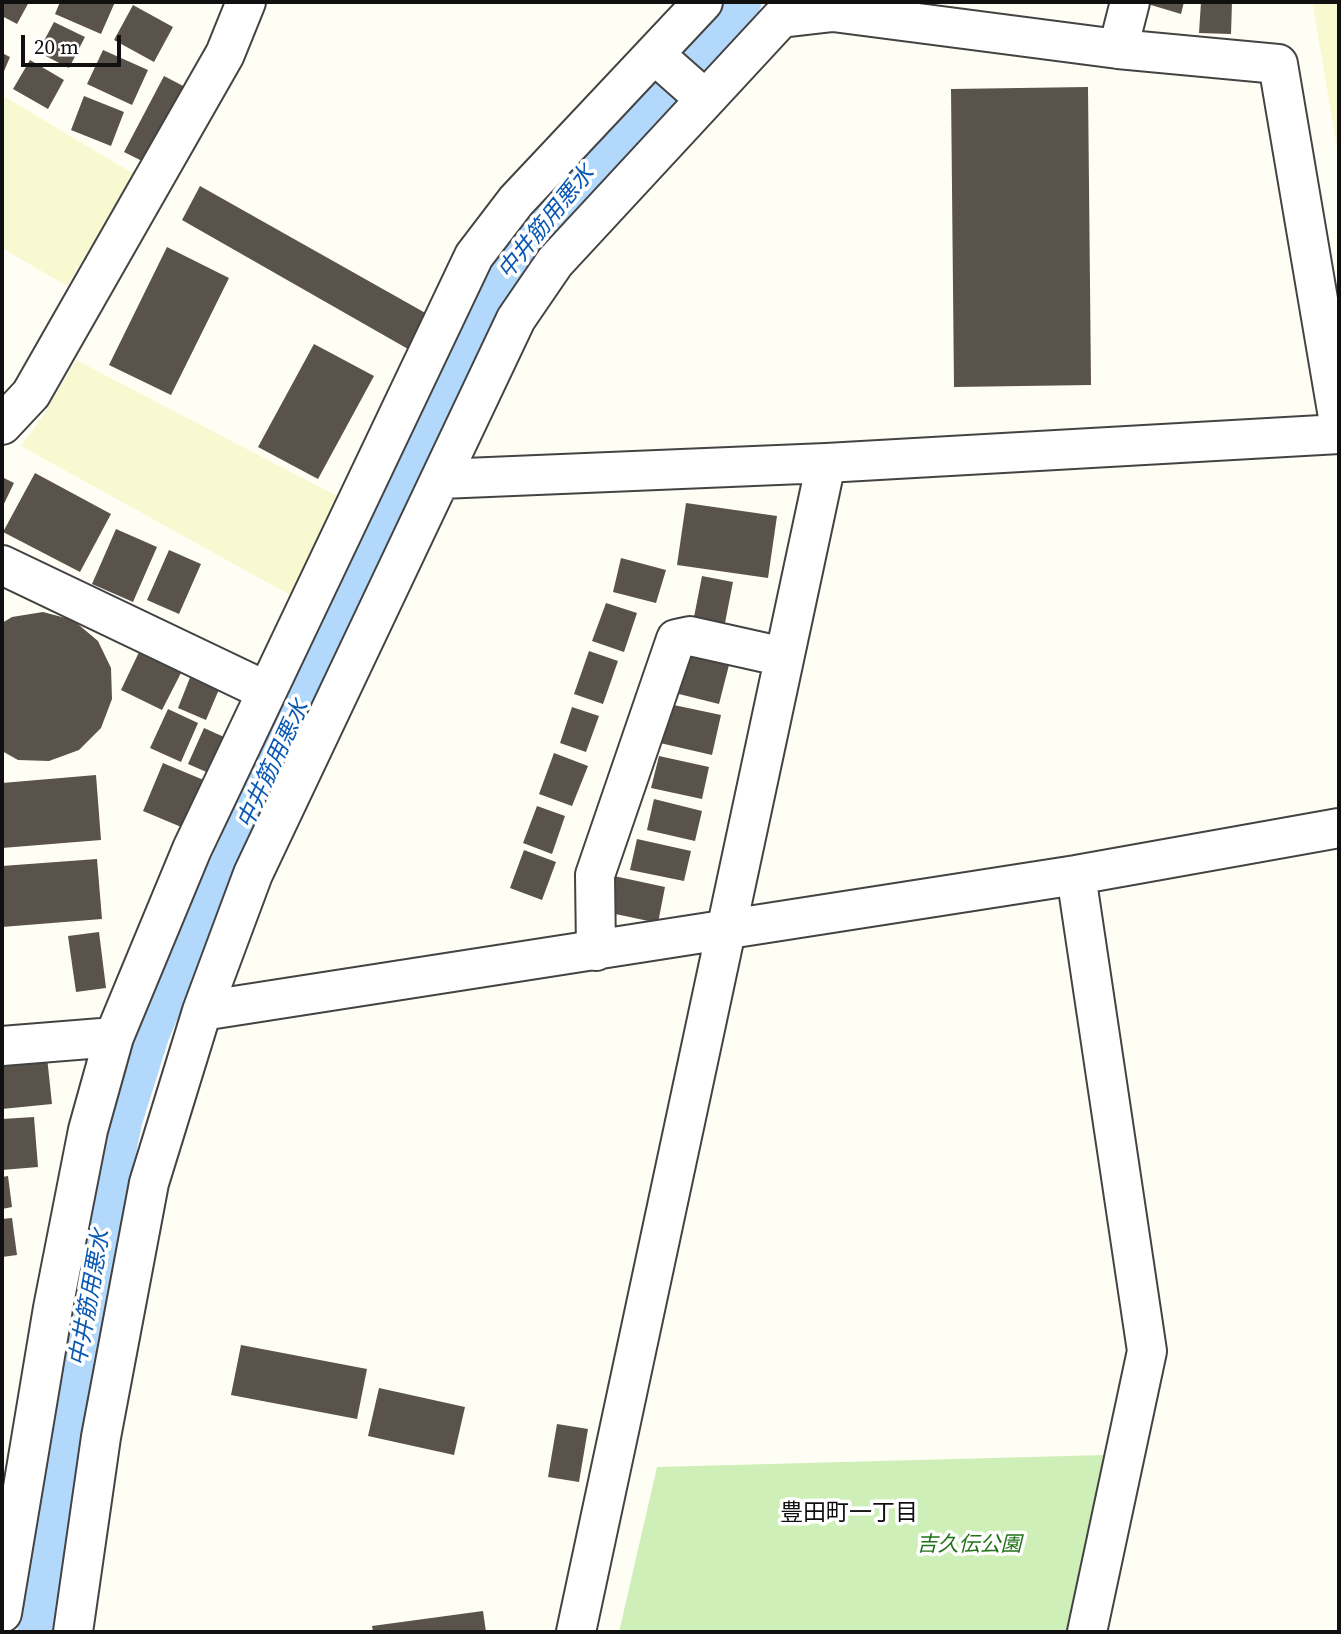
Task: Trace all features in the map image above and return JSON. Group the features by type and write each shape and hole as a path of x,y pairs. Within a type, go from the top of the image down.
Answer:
{"street":[{"path":"2,425 31,394 38,382 225,54 246,2"},
{"path":"2,1614 53,1308 88,1129 114,1037 192,849 474,256 516,201 703,2"},
{"path":"1118,49 1130,2"},
{"path":"73,1632 101,1437 149,1183 202,1010 253,874 516,319 555,262 787,10 833,12 1118,49 1279,64 1339,423"},
{"path":"654,54 705,99"},
{"path":"441,479 826,463 1339,434"},
{"path":"576,1632 826,463"},
{"path":"2,565 266,691"},
{"path":"596,951 596,875 676,639 690,636 784,657"},
{"path":"202,1010 1076,875 1339,828"},
{"path":"1076,875 1147,1351 1087,1632"},
{"path":"2,1046 114,1037"}],"green space":[{"path":"1312,2 1339,2 1339,160 1323,65"},
{"path":"2,95 134,174 67,286 2,248"},
{"path":"76,360 337,496 290,595 21,446 43,416"},
{"name":"吉久伝公園","path":"1104,1455 1067,1632 619,1632 657,1467"}],"building":[{"path":"2,2 29,2 17,24 2,16"},
{"path":"60,2 115,2 101,34 55,14"},
{"path":"1141,2 1184,2 1181,14"},
{"path":"1201,2 1232,2 1231,34 1199,33"},
{"path":"133,5 173,27 154,62 114,40"},
{"path":"54,22 85,37 69,68 38,52"},
{"path":"103,50 148,70 132,105 87,84"},
{"path":"2,53 10,57 2,76"},
{"path":"30,60 64,80 48,109 13,89"},
{"path":"164,76 189,89 148,164 124,152"},
{"path":"1088,87 1091,385 954,387 951,89"},
{"path":"84,96 124,112 111,146 71,130"},
{"path":"200,186 429,315 408,349 182,220"},
{"path":"167,247 229,278 171,395 109,365"},
{"path":"314,344 374,376 318,479 258,447"},
{"path":"35,473 111,514 80,572 3,532"},
{"path":"2,477 14,483 2,508"},
{"path":"686,503 777,516 768,578 677,565"},
{"path":"116,529 157,547 133,602 92,584"},
{"path":"169,550 201,564 179,614 147,600"},
{"path":"621,558 666,570 656,603 613,592"},
{"path":"702,576 733,582 725,623 694,617"},
{"path":"606,603 637,613 624,652 592,641"},
{"path":"43,612 73,620 98,641 111,668 112,699 101,728 79,750 49,761 18,760 2,751 2,623 12,617"},
{"path":"140,650 182,671 162,710 121,690"},
{"path":"589,651 618,661 603,704 574,694"},
{"path":"685,654 729,665 719,704 675,693"},
{"path":"191,675 220,687 206,720 178,708"},
{"path":"669,704 721,715 712,755 660,743"},
{"path":"572,707 599,716 586,752 560,743"},
{"path":"168,709 198,723 181,762 150,748"},
{"path":"204,728 233,741 218,777 188,764"},
{"path":"554,753 588,766 572,806 539,794"},
{"path":"659,756 709,767 702,799 651,788"},
{"path":"163,763 206,781 186,829 143,811"},
{"path":"96,775 101,840 2,848 2,783"},
{"path":"654,799 702,811 695,841 647,830"},
{"path":"537,806 565,816 552,854 523,843"},
{"path":"637,839 691,851 684,881 630,870"},
{"path":"524,850 556,862 542,900 510,888"},
{"path":"97,859 102,919 2,927 2,866"},
{"path":"614,876 665,887 658,923 606,912"},
{"path":"99,932 106,988 76,992 68,936"},
{"path":"47,1057 52,1104 2,1109 2,1062"},
{"path":"34,1117 38,1167 2,1170 2,1119"},
{"path":"8,1176 12,1207 2,1209 2,1177"},
{"path":"12,1218 17,1255 2,1257 2,1219"},
{"path":"241,1345 367,1369 357,1419 231,1395"},
{"path":"379,1388 465,1407 454,1455 368,1436"},
{"path":"557,1424 588,1429 579,1482 548,1477"},
{"path":"483,1611 486,1632 373,1632 372,1626"}],"waterway":[{"name":"中井筋用悪水","path":"35,1632 97,1255 125,1120 152,1034 176,977 467,340 496,285 548,214 744,2"}],"district":[{"name":"豊田町一丁目","path":"849,1514"}]}
